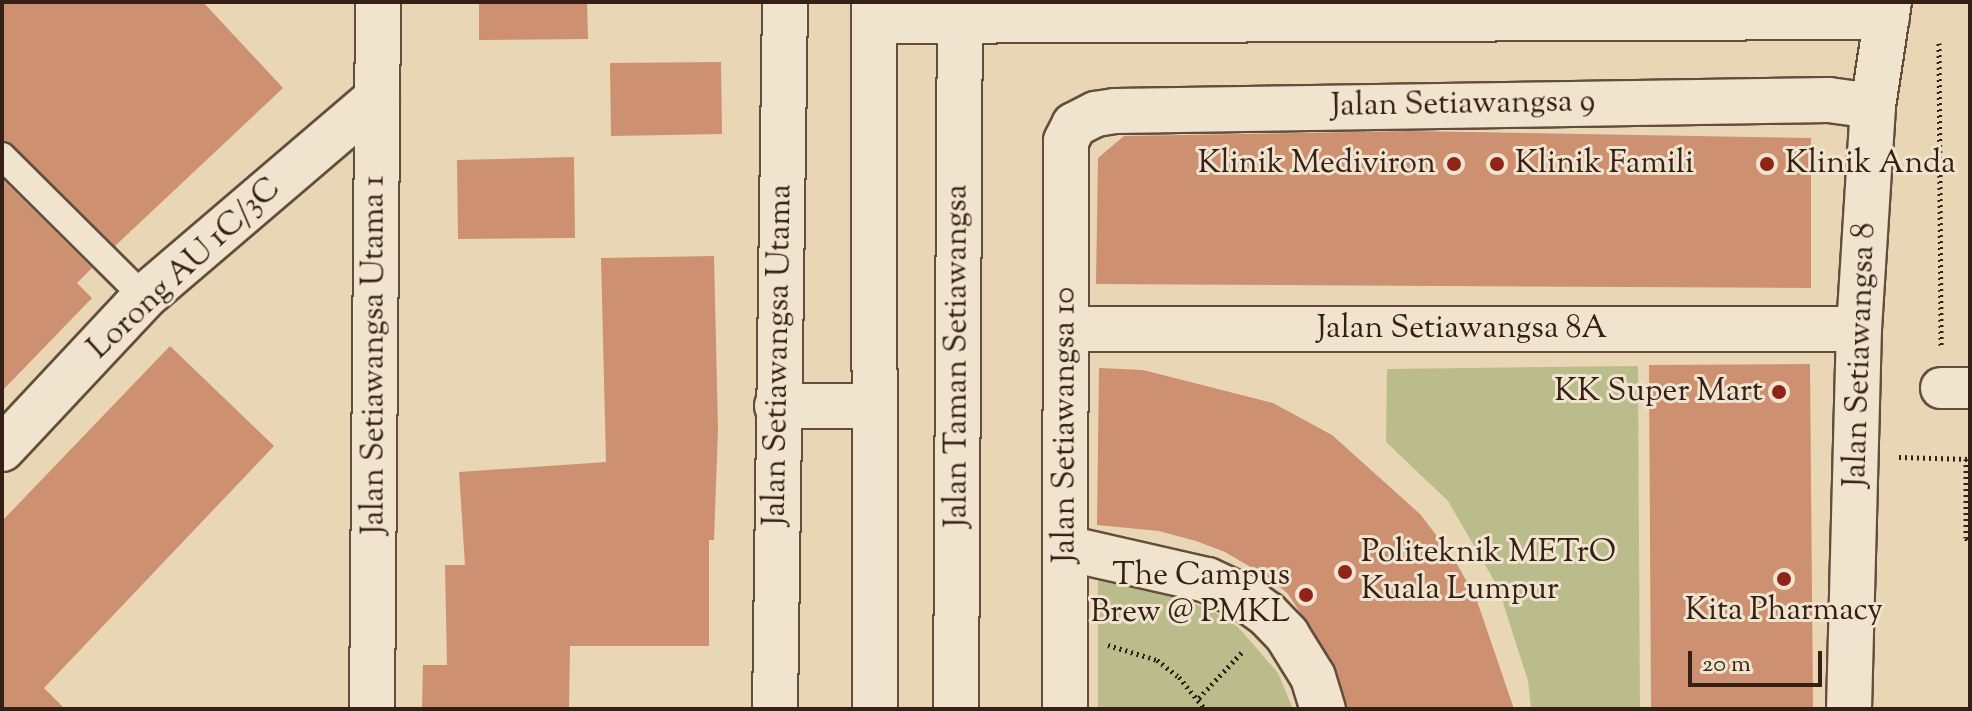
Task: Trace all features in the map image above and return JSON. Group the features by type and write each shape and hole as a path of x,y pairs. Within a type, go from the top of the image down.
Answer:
{"street":[{"name":"Jalan Setiawangsa Utama 1","path":"372,709 378,2"},
{"name":"Jalan Setiawangsa Utama","path":"775,709 785,2"},
{"name":"Jalan Taman Setiawangsa","path":"956,709 960,10"},
{"path":"875,709 874,11 1888,10"},
{"name":"Jalan Setiawangsa 8","path":"1849,709 1859,329 1873,106 1888,10"},
{"name":"Lorong AU 1C/3C","path":"2,449 144,297 377,98"},
{"name":"Jalan Setiawangsa 9","path":"1066,141 1074,125 1096,114 1115,111 1829,100 1873,106"},
{"name":"Jalan Setiawangsa 10","path":"1065,709 1066,141"},
{"name":"Jalan Setiawangsa 8A","path":"1066,329 1859,329"},
{"path":"777,406 874,406"},
{"path":"1066,548 1207,580 1242,596 1267,614 1287,635 1313,677 1323,709"}],"lane":[{"path":"2,156 144,297"}],"path":[{"path":"1939,43 1956,388"},
{"path":"1858,456 1968,459 1966,538 1970,543"},
{"path":"1199,698 1251,643"},
{"path":"1102,644 1157,660 1199,698 1205,709"}],"green space":[{"path":"1638,366 1640,709 1531,709 1528,681 1498,587 1448,501 1386,442 1387,369"},
{"path":"1098,580 1180,598 1214,612 1238,627 1278,673 1293,709 1098,709"}],"building":[{"path":"2,2 203,2 283,88 115,246 13,145 2,140"},
{"path":"479,2 587,2 588,39 479,40"},
{"path":"721,62 722,134 611,136 610,63"},
{"path":"1411,131 1811,138 1811,288 1096,284 1098,158 1124,136"},
{"path":"574,157 575,238 458,239 457,160"},
{"path":"2,179 92,268 77,283 92,298 2,391"},
{"path":"714,256 718,429 714,540 709,540 709,646 570,646 569,709 422,709 423,665 447,665 445,565 465,565 459,472 606,462 601,258"},
{"path":"170,346 274,446 44,688 65,709 2,709 2,521"},
{"path":"1810,364 1813,709 1651,709 1649,365"},
{"path":"1099,368 1143,370 1273,403 1332,435 1420,514 1453,557 1476,598 1514,709 1347,709 1334,664 1288,594 1271,579 1225,552 1196,541 1159,531 1097,525"}],"place":[{"name":"Klinik Mediviron","path":"1454,164"},
{"name":"Klinik Famili","path":"1497,164"},
{"name":"Klinik Anda","path":"1767,164"},
{"name":"KK Super Mart","path":"1779,392"},
{"name":"Politeknik METrO Kuala Lumpur","path":"1345,572"},
{"name":"Kita Pharmacy","path":"1784,579"},
{"name":"The Campus Brew @ PMKL","path":"1306,595"}]}
